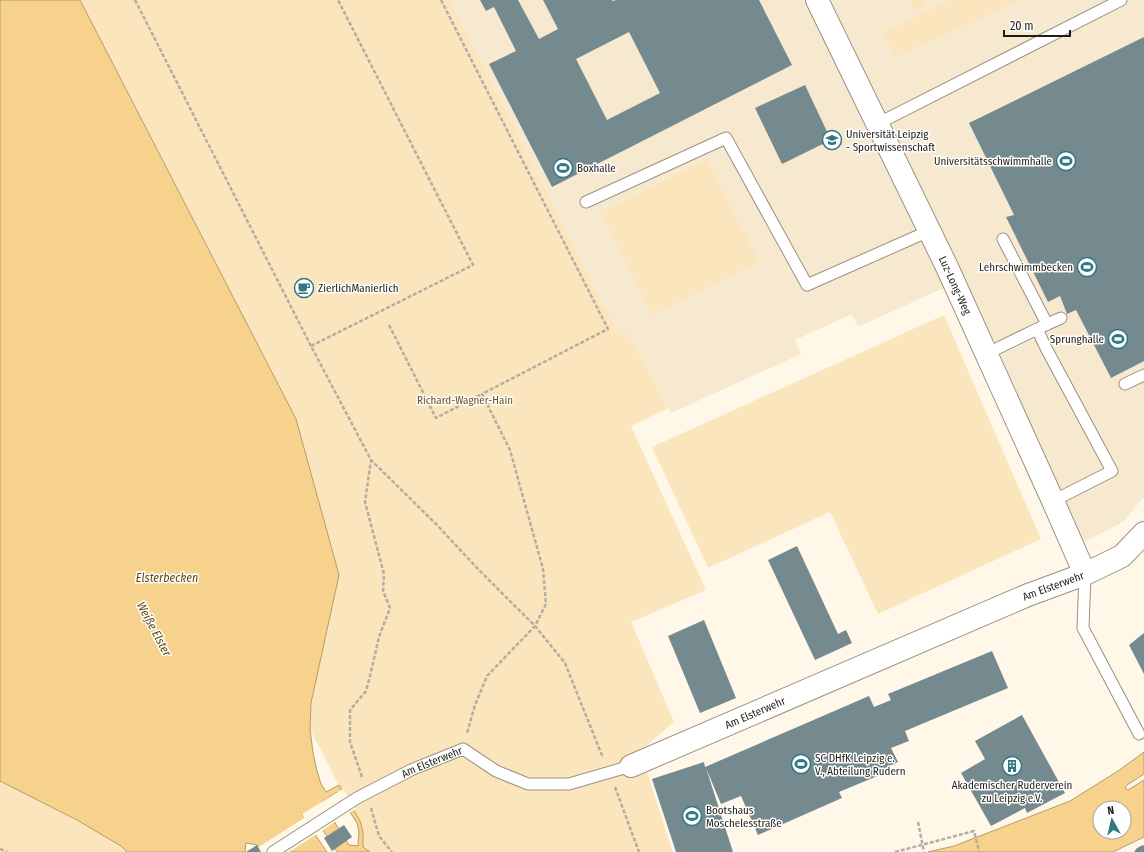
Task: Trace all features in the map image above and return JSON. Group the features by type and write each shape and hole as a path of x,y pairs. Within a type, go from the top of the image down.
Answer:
{"street":[{"name":"Luz-Long-Weg","path":"817,0 947,267 1085,574"},
{"path":"1085,574 1122,556 1144,533"},
{"name":"Am Elsterwehr","path":"630,766 1028,595 1085,574"}],"lane":[{"path":"877,124 1121,0"},
{"path":"586,202 726,138 807,285 929,231"},
{"path":"1003,239 1042,327 1046,348 1112,471 1053,501"},
{"path":"986,354 1061,318"},
{"path":"1125,384 1144,375"},
{"name":"Am Elsterwehr","path":"1085,574 1083,628 1140,734"},
{"name":"Am Elsterwehr","path":"273,852 357,798 411,770 463,749 496,771 528,784 569,784 630,766"}],"path":[{"path":"136,0 311,346 371,460 436,524 535,626 565,664 609,772 639,852"},
{"path":"311,346 473,265 338,0"},
{"path":"389,325 436,418 608,329 441,0"},
{"path":"463,749 475,705 487,676 535,626 546,604 543,569 510,450 482,394"},
{"path":"371,460 365,502 384,574 383,591 390,608 379,636 366,691 350,710 350,742 367,793 379,836 392,852"},
{"path":"918,822 924,852"},
{"path":"895,852 974,831 979,851"},
{"path":"0,849 7,852"}],"shaded area":[{"name":"Universität Leipzig - Sportwissenschaft","path":"449,0 1144,0 1144,497 1123,522 1082,543 961,280 858,327 852,314 795,340 801,354 671,413 629,332 620,335"}],"green space":[{"name":"Richard-Wagner-Hain","path":"80,0 449,0 620,335 629,332 668,408 631,426 706,590 631,622 674,722 640,751 673,852 370,852 363,847 363,832 354,810 339,785 310,729 311,703 296,419"},
{"path":"911,0 925,0 926,8 913,10"},
{"path":"952,0 1020,0 895,58 883,32"},
{"path":"707,159 759,262 651,315 600,212"},
{"path":"944,315 1041,539 878,614 830,512 708,568 652,447"},
{"path":"0,781 77,820 121,846 127,852 0,852"}],"water":[{"name":"Elsterbecken","path":"0,0 80,0 296,419 339,575 311,703 310,729 313,753 321,784 326,792 339,785 360,821 363,832 363,847 370,852 337,852 310,810 302,815 327,852 261,852 257,845 246,843 245,852 127,852 121,846 77,820 0,781","holes":["337,792 357,823 359,832 358,846 349,845 322,802"]},
{"path":"1144,752 1144,774 1127,785 1125,788 1128,790 1144,780 1144,837 1113,852 928,852 954,846 1070,801 1118,771"}],"pier":[{"path":"343,789 356,809 349,813 337,795 324,803 336,821 322,831 310,812 305,815 317,834 289,852 259,852 257,848 304,818 302,814"}],"building":[{"path":"480,0 518,0 539,39 558,29 543,0 759,0 792,65 552,187 489,64 516,51 494,7 486,11","holes":["629,32 660,93 607,120 576,59"]},
{"name":"Universitätsschwimmhalle","path":"1144,37 1144,361 1111,378 1076,310 1067,314 1060,296 1048,302 1006,217 1014,215 969,123"},
{"path":"805,85 831,140 782,164 755,108"},
{"path":"797,546 838,634 846,630 852,643 815,660 768,560"},
{"path":"704,620 736,698 700,713 668,636"},
{"path":"1144,633 1144,674 1129,645"},
{"name":"SC DHfK Leipzig e. V., Abteilung Rudern","path":"992,651 1008,688 905,731 909,741 891,748 898,762 885,768 887,772 839,792 842,798 758,835 741,796 721,804 706,768 733,852 676,852 652,779 704,762 705,767 869,696 874,707 891,700 888,694"},
{"name":"Akademischer Ruderverein zu Leipzig e.V.","path":"1022,715 1065,793 1027,813 1025,808 991,826 961,773 985,759 975,741"},
{"path":"344,825 352,837 332,851 324,838"},
{"path":"257,845 261,852 246,852"},
{"path":"1143,845 1144,852 1134,852 1137,848"}],"place":[{"name":"Universität Leipzig - Sportwissenschaft","path":"832,140"},
{"name":"Universitätsschwimmhalle","path":"1066,161"},
{"name":"Boxhalle","path":"563,168"},
{"name":"Lehrschwimmbecken","path":"1087,267"},
{"name":"ZierlichManierlich","path":"304,288"},
{"name":"Sprunghalle","path":"1118,339"},
{"name":"SC DHfK Leipzig e. V., Abteilung Rudern","path":"801,764"},
{"name":"Akademischer Ruderverein zu Leipzig e.V.","path":"1012,766"},
{"name":"Bootshaus Moschelesstraße","path":"692,816"}],"water label":[{"name":"Weiße Elster","path":"154,629"}]}
